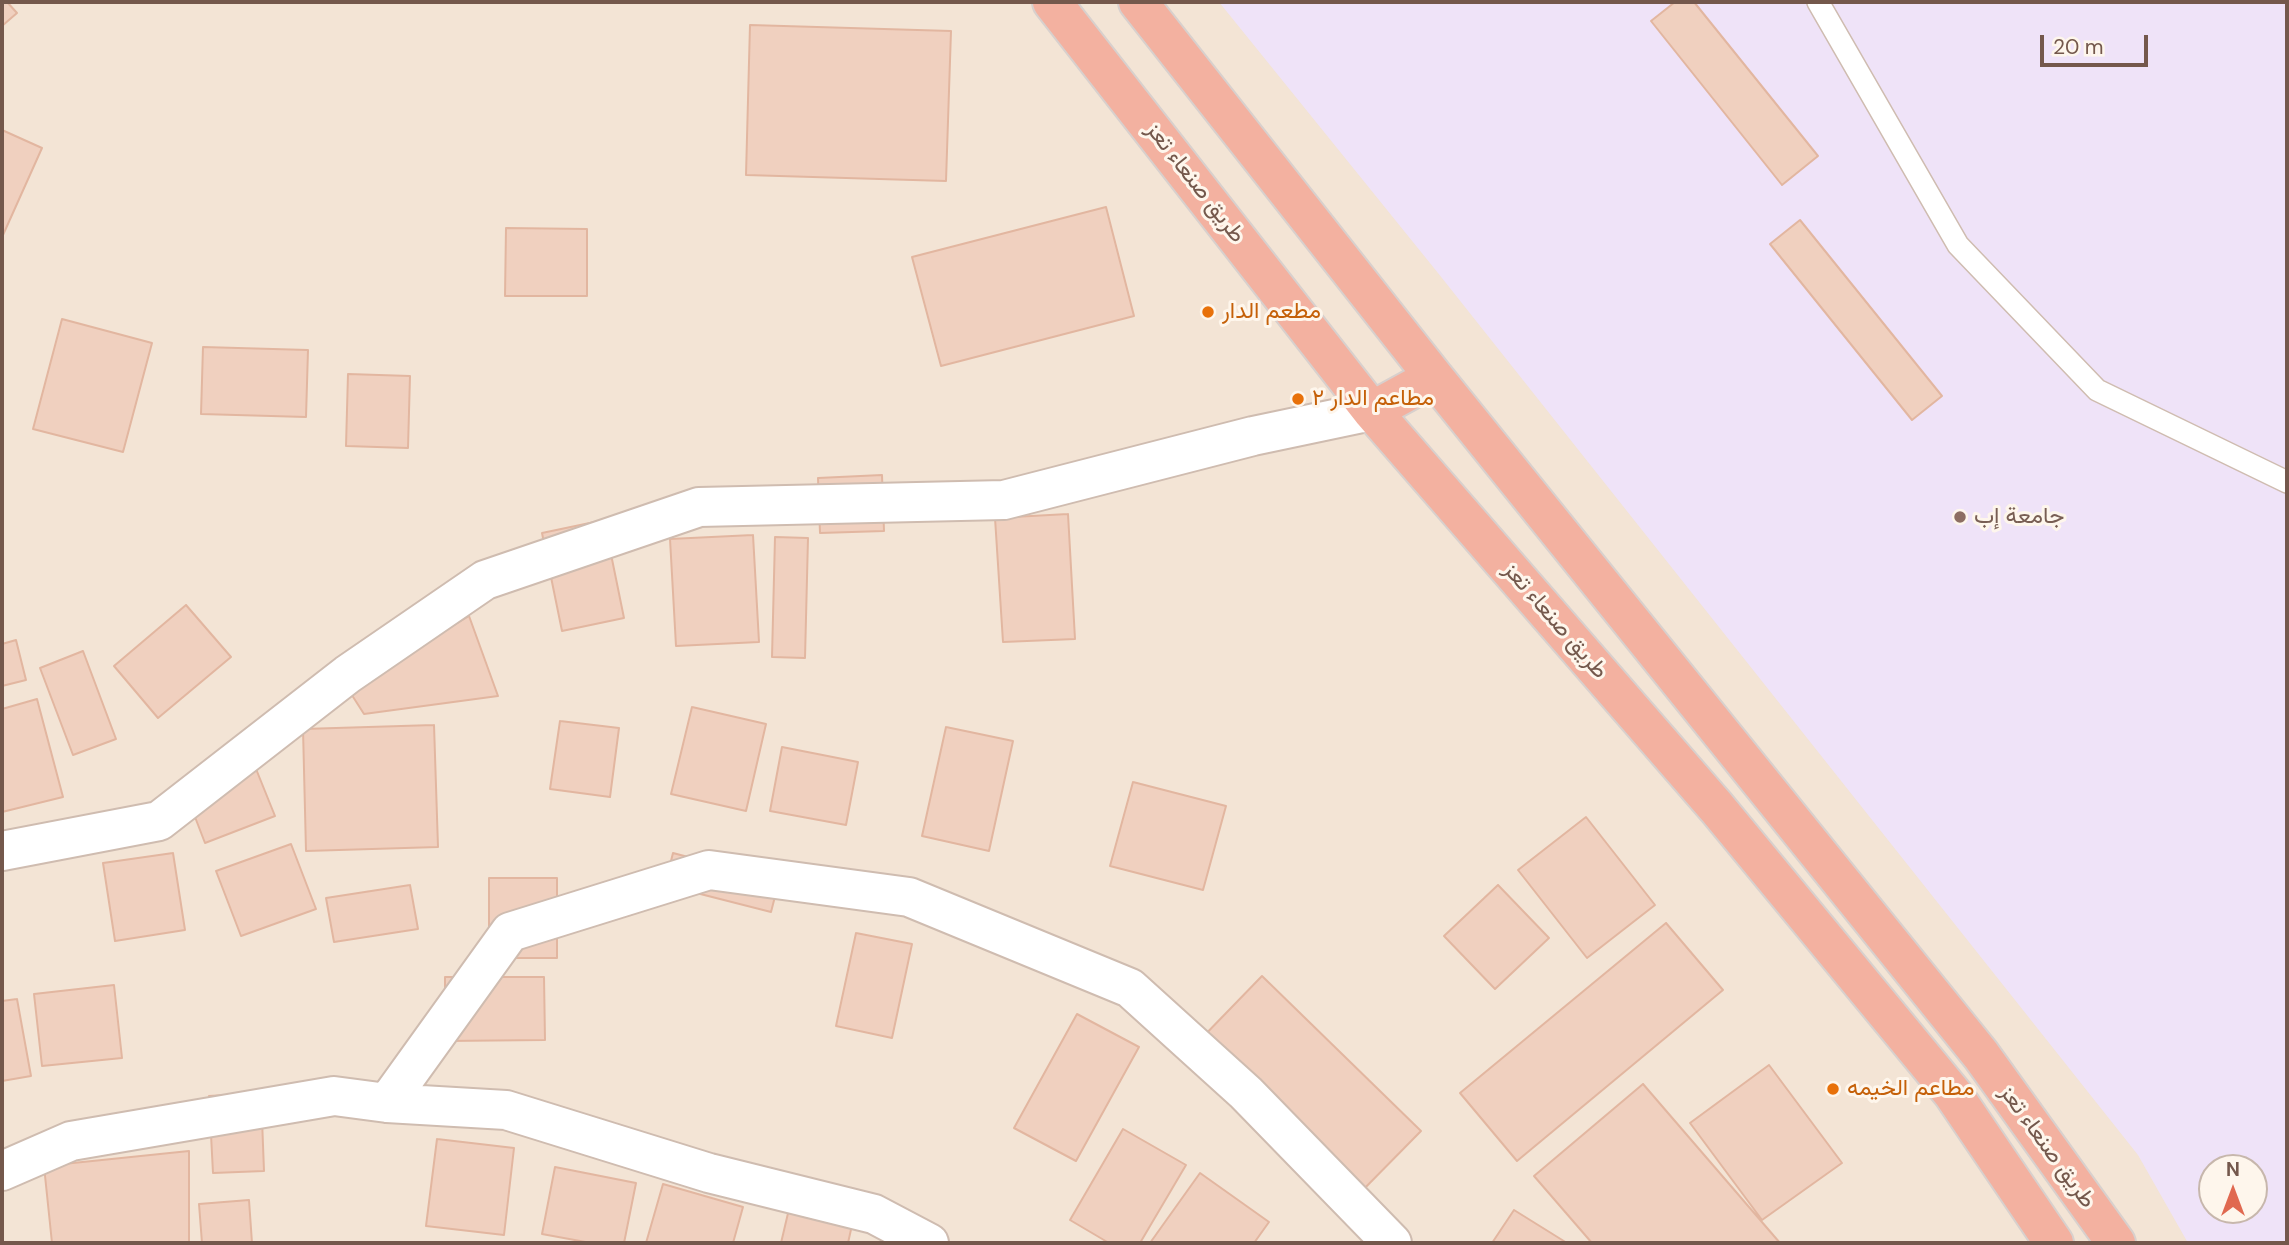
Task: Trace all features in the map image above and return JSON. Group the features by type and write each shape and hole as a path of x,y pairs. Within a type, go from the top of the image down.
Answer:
{"highway":[{"name":"طريق صنعاء تعز","path":"1052,2 1372,411 1717,808 1953,1094 2053,1243"},
{"name":"طريق صنعاء تعز","path":"1138,2 1434,377 1981,1055 2116,1243"},
{"path":"1372,411 1434,377"}],"street":[{"path":"2,851 159,821 348,674 485,580 699,507 1004,500 1253,436 1372,411"},
{"path":"387,1103 510,932 709,870 909,897 1130,988 1246,1093 1392,1243"},
{"path":"2,1171 71,1142 334,1096 387,1103 506,1110 709,1173 874,1214 929,1243"}],"lane":[{"path":"1818,2 1958,245 2097,390 2287,482"}],"shaded area":[{"path":"2,2 2287,2 2287,1243 2,1243"},
{"name":"جامعة إب","path":"1219,2 2287,2 2287,1243 2188,1243 2138,1155 1438,273"}],"building":[{"path":"2,2 7,2 17,13 2,26"},
{"path":"1675,2 1694,2 1818,156 1782,185 1651,21"},
{"path":"750,25 951,31 946,181 746,175"},
{"path":"2,130 42,148 3,235 2,234"},
{"path":"1106,207 1134,316 941,366 912,257"},
{"path":"1800,220 1942,396 1912,420 1770,244"},
{"path":"506,228 587,229 587,296 505,296"},
{"path":"62,319 152,343 123,452 33,429"},
{"path":"203,347 308,350 306,417 201,414"},
{"path":"348,374 410,376 408,448 346,446"},
{"path":"882,475 884,531 820,533 818,478"},
{"path":"1068,514 1075,639 1003,642 995,518"},
{"path":"604,520 624,618 562,631 542,533"},
{"path":"753,535 759,642 676,646 670,539"},
{"path":"775,537 808,538 805,658 772,657"},
{"path":"186,605 231,657 158,718 114,666"},
{"path":"469,616 498,696 364,714 348,689"},
{"path":"16,640 26,680 2,686 2,644"},
{"path":"83,651 116,739 73,755 40,668"},
{"path":"37,699 63,797 2,812 2,709"},
{"path":"692,707 766,724 746,811 671,794"},
{"path":"560,721 619,728 610,797 550,789"},
{"path":"434,725 438,847 306,851 303,729"},
{"path":"946,727 1013,741 989,851 922,836"},
{"path":"782,747 858,762 846,825 770,811"},
{"path":"254,764 275,816 205,843 185,791"},
{"path":"1133,782 1226,806 1203,890 1110,866"},
{"path":"1586,817 1655,905 1587,958 1518,870"},
{"path":"291,844 316,909 241,936 216,871"},
{"path":"173,853 185,930 115,941 103,863"},
{"path":"673,853 779,881 771,912 665,885"},
{"path":"489,878 557,878 557,958 489,958"},
{"path":"410,885 418,929 334,942 326,898"},
{"path":"1498,885 1549,938 1495,989 1444,936"},
{"path":"1666,923 1723,990 1517,1161 1460,1093"},
{"path":"856,933 912,944 892,1038 836,1026"},
{"path":"1262,976 1421,1131 1356,1197 1197,1043"},
{"path":"445,977 544,977 545,1040 445,1041"},
{"path":"114,985 122,1058 42,1066 34,994"},
{"path":"17,999 31,1076 2,1081 2,1001"},
{"path":"1077,1014 1139,1047 1076,1161 1014,1128"},
{"path":"1769,1065 1842,1163 1762,1220 1690,1123"},
{"path":"1643,1084 1780,1243 1592,1243 1534,1176"},
{"path":"261,1093 264,1171 213,1173 209,1096"},
{"path":"1123,1129 1186,1165 1140,1243 1109,1243 1070,1220"},
{"path":"437,1139 514,1148 504,1235 426,1226"},
{"path":"189,1151 189,1243 52,1243 44,1166"},
{"path":"555,1167 636,1183 624,1243 591,1243 542,1234"},
{"path":"1200,1173 1269,1222 1254,1243 1150,1243"},
{"path":"663,1184 743,1207 733,1243 646,1243"},
{"path":"249,1200 252,1243 202,1243 199,1204"},
{"path":"789,1209 852,1225 848,1243 781,1243"},
{"path":"1514,1210 1567,1243 1492,1243"}],"place":[{"name":"مطعم الدار","path":"1208,312"},
{"name":"مطاعم الدار ٢","path":"1298,399"},
{"name":"جامعة إب","path":"1960,517"},
{"name":"مطاعم الخيمه","path":"1833,1089"}]}
